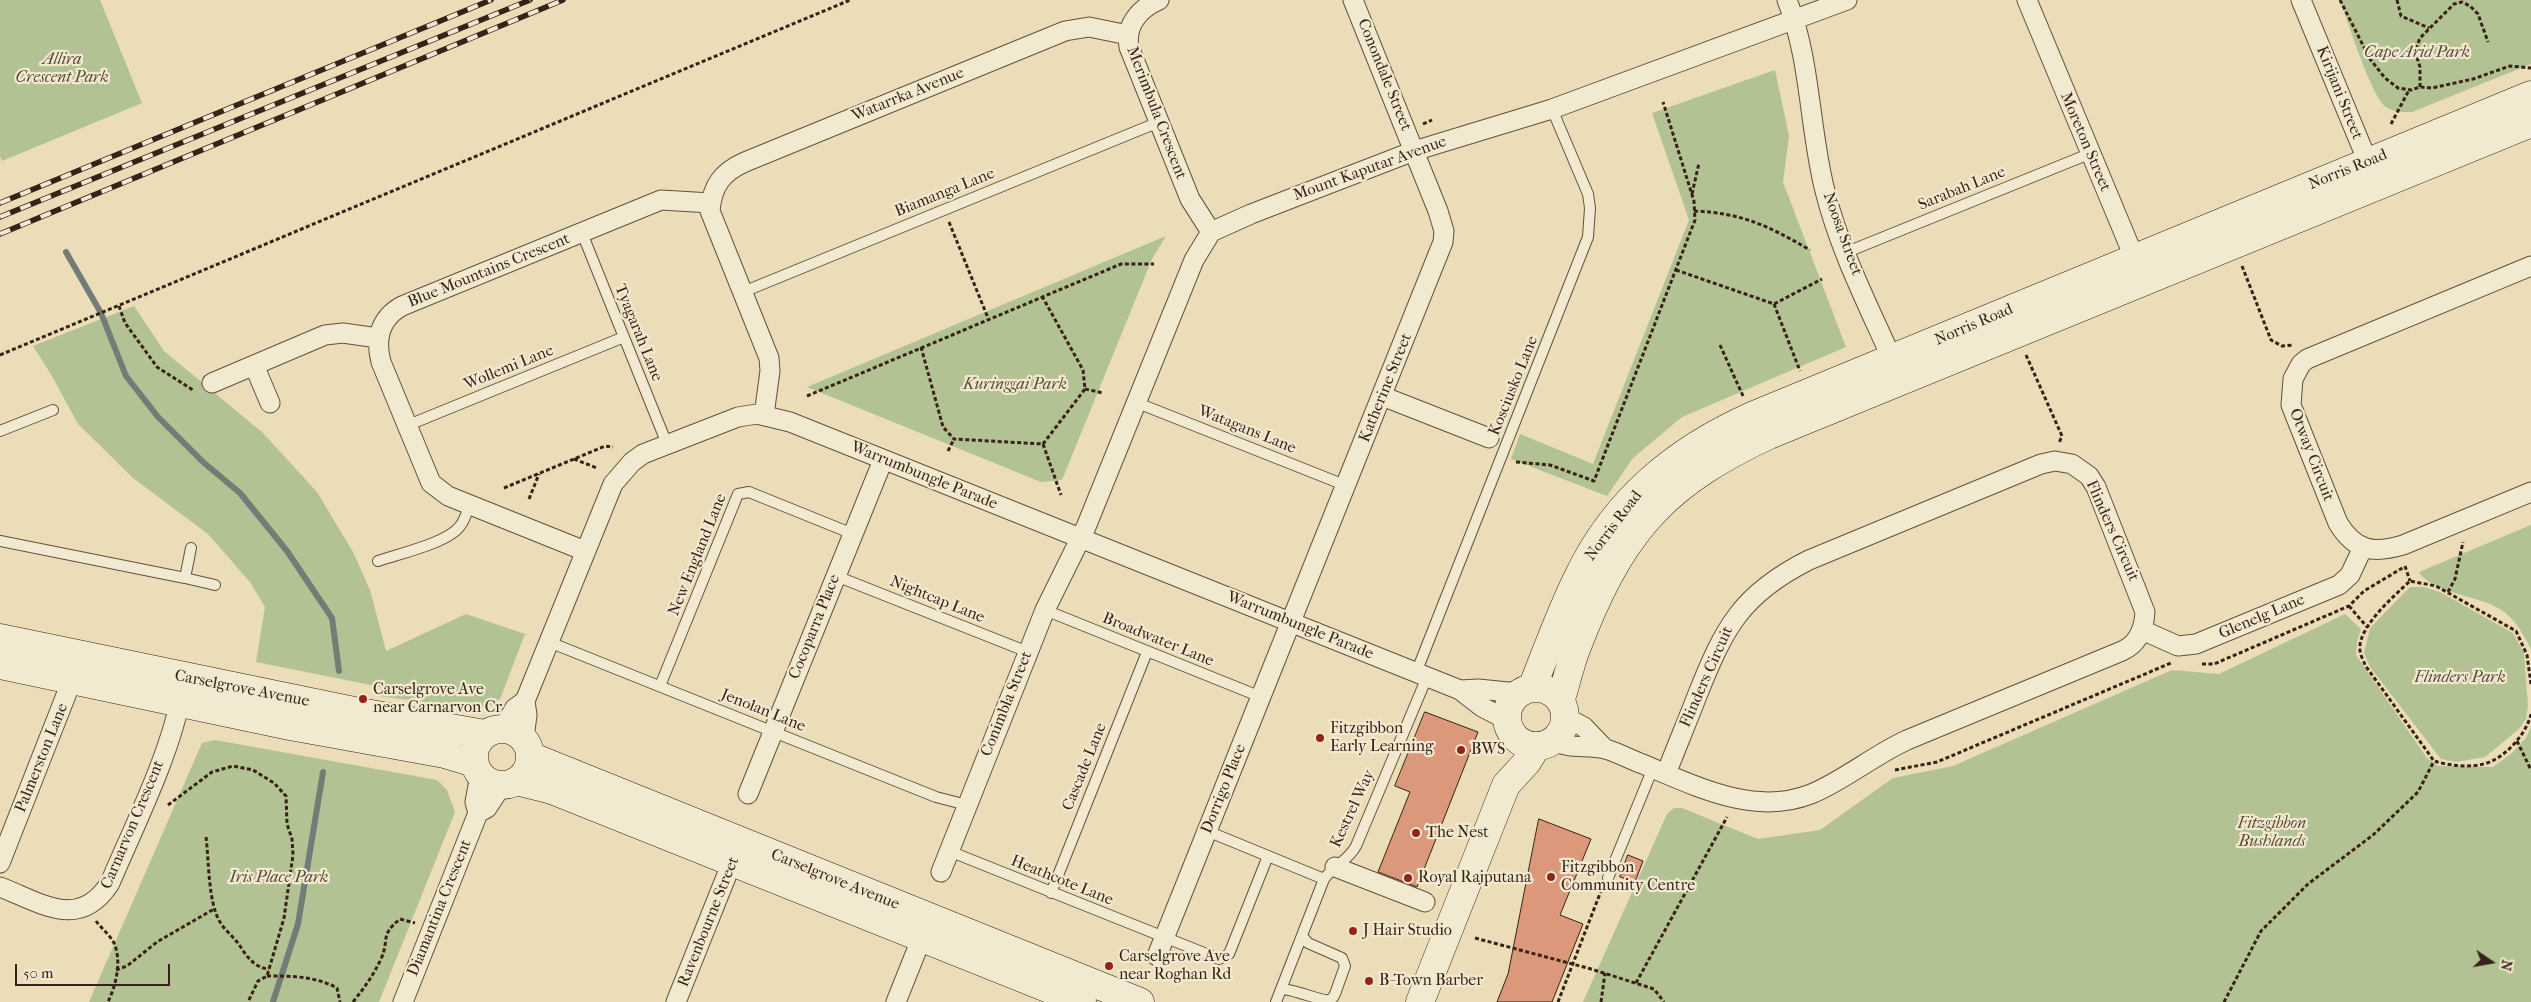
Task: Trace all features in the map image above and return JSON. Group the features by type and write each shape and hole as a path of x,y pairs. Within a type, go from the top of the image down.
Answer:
{"main road":[{"name":"Norris Road","path":"1525,691 1593,549 1626,505 1648,481 1680,455 1719,430 1897,370 2373,174 2531,95"},
{"name":"Norris Road","path":"2373,174 2531,123"},
{"name":"Norris Road","path":"1562,709 1574,656 1605,581 1636,531 1656,508 1700,472 1728,455 1897,370"},
{"name":"Carselgrove Avenue","path":"0,638 182,690 445,754 493,776 552,790 736,852 926,928 1140,1002"},
{"name":"Carselgrove Avenue","path":"0,665 72,680 182,690 510,739 736,852"},
{"path":"1420,1002 1506,785 1509,727 1507,710 1525,691 1548,690 1562,709 1560,734 1545,744 1506,785"},
{"path":"1509,727 1528,746 1545,744"},
{"path":"510,739 526,771 493,776 476,747 510,739"},
{"name":"Carselgrove Avenue","path":"926,928 1082,1002"}],"street":[{"name":"Merimbula Crescent","path":"1159,0 1139,13 1128,35 1131,54 1190,199 1211,232"},
{"name":"Conondale Street","path":"1353,0 1414,151"},
{"path":"1787,0 1795,20"},
{"name":"Mount Kaputar Avenue","path":"1211,232 1251,214 1414,151 1552,109 1846,0"},
{"name":"Moreton Street","path":"2027,0 2089,154 2139,270"},
{"name":"Kirijani Street","path":"2301,0 2373,174"},
{"name":"Noosa Street","path":"1795,20 1799,31 1825,189 1847,252 1897,370"},
{"name":"Watarrka Avenue","path":"711,203 719,179 732,168 1056,34 1081,27 1128,35"},
{"name":"Katherine Street","path":"1291,623 1443,242 1442,222 1414,151"},
{"name":"Blue Mountains Crescent","path":"378,338 385,320 396,310 662,200 711,203"},
{"path":"711,203 712,219 769,358 770,371 764,415"},
{"path":"1081,539 1194,260 1205,238 1211,232"},
{"name":"Otway Circuit","path":"2363,547 2348,537 2338,523 2295,417 2290,396 2296,371 2307,359 2318,354 2531,266"},
{"path":"215,382 334,333 378,338 381,362 431,483 448,496 585,551"},
{"path":"254,365 270,403"},
{"path":"1382,396 1489,438"},
{"name":"Warrumbungle Parade","path":"510,739 514,708 525,701 607,495 622,471 643,454 667,444 738,417 764,415 790,422 1460,690 1509,727"},
{"name":"Cocoparra Place","path":"748,794 883,460"},
{"name":"Flinders Circuit","path":"1659,771 1721,638 1743,607 1759,591 1773,580 1809,560 2041,464 2055,461 2072,464 2081,469 2096,487 2144,604 2145,622 2142,630"},
{"path":"2363,547 2384,550 2402,545 2531,492"},
{"name":"Conimbla Street","path":"941,872 1045,610 1081,539"},
{"name":"Glenelg Lane","path":"2142,630 2178,646 2196,644 2339,585 2350,575 2363,547"},
{"name":"Dorrigo Place","path":"1157,956 1291,623"},
{"path":"1545,744 1605,750 1722,794 1755,802 1791,800 1811,794 1890,748 2122,651 2134,643 2142,630"},
{"name":"Palmerston Lane","path":"0,863 72,680"},
{"name":"Carnarvon Crescent","path":"87,908 102,896 110,883 168,742 182,690"},
{"name":"Warrumbungle Parade","path":"1460,690 1525,691"},
{"path":"1562,709 1584,727 1605,750"},
{"name":"Diamantina Crescent","path":"403,1002 478,813 487,808 493,776"},
{"name":"Ravenbourne Street","path":"676,1002 736,852"},
{"path":"1329,873 1425,902"},
{"path":"0,887 61,909 87,908"},
{"path":"896,1002 926,928"}],"lane":[{"name":"Kosciusko Lane","path":"1421,675 1506,445 1588,237 1590,208 1588,194 1552,109"},
{"name":"Biamanga Lane","path":"743,292 1159,122"},
{"name":"Sarabah Lane","path":"1847,252 2089,154"},
{"name":"Tyagarah Lane","path":"582,233 667,444"},
{"name":"Wollemi Lane","path":"406,426 624,337"},
{"name":"Watagans Lane","path":"1135,402 1347,486"},
{"path":"0,432 53,410"},
{"path":"1489,438 1506,445"},
{"name":"New England Lane","path":"660,686 738,494 749,492 853,534"},
{"path":"378,561 433,542 457,530 463,522 470,505"},
{"path":"0,541 215,585"},
{"path":"185,578 192,548"},
{"name":"Nightcap Lane","path":"836,576 1028,652"},
{"name":"Broadwater Lane","path":"1045,610 1261,697"},
{"name":"Jenolan Lane","path":"549,642 936,797 968,804"},
{"name":"Cascade Lane","path":"1051,893 1147,652"},
{"name":"Kestrel Way","path":"1276,1002 1329,873 1349,858 1356,846 1421,675"},
{"path":"1606,881 1659,771"},
{"path":"1207,831 1268,856 1329,873"},
{"name":"Heathcote Lane","path":"949,851 1216,959 1227,956 1268,856"},
{"path":"1281,989 1297,990 1326,1000 1333,998 1335,994 1345,966 1342,958 1308,943 1302,936"}],"path":[{"path":"0,355 850,0"},
{"path":"2340,0 2370,60 2385,78 2398,88 2409,90 2420,87 2432,88 2450,85 2510,66 2531,68"},
{"path":"2398,0 2401,16 2430,28"},
{"path":"2420,87 2420,67 2415,51 2420,38 2454,4 2462,2 2470,6 2478,14 2488,42"},
{"path":"2392,124 2409,90"},
{"path":"1509,461 1550,465 1594,481 1695,220 1692,195 1663,102"},
{"path":"1692,195 1699,163"},
{"path":"944,210 988,318"},
{"path":"1694,212 1721,212 1768,226 1810,250"},
{"path":"807,396 988,318 1121,264 1154,264"},
{"path":"2241,266 2271,340 2282,346 2297,346"},
{"path":"1676,270 1774,304 1822,279"},
{"path":"1042,296 1083,370 1085,388 1043,444"},
{"path":"1774,304 1800,371"},
{"path":"119,306 125,323 157,367 197,392 215,382"},
{"path":"1720,345 1743,396"},
{"path":"921,347 943,427 954,439 1043,444"},
{"path":"2024,352 2062,436 2057,451"},
{"path":"1085,388 1103,393"},
{"path":"948,451 954,439"},
{"path":"1043,444 1061,495"},
{"path":"504,488 605,446 613,447"},
{"path":"574,459 597,468"},
{"path":"529,499 539,474"},
{"path":"2448,592 2455,579 2463,542"},
{"path":"2405,566 2410,581"},
{"path":"2410,581 2436,586 2516,631 2523,641 2531,673 2531,684"},
{"path":"2410,581 2367,627 2359,650 2365,666 2434,761 2447,765 2464,765 2492,761 2517,741 2529,722 2531,714"},
{"path":"2349,606 2367,627"},
{"path":"2517,741 2531,770"},
{"path":"2224,1002 2261,931 2308,884 2374,835 2418,792 2434,761"},
{"path":"168,805 212,772 233,766 253,770 274,783 286,796 287,824 292,839 293,855 288,896 266,976"},
{"path":"1636,983 1727,817"},
{"path":"206,837 214,909 220,923 232,935 247,956 260,968 269,969"},
{"path":"1558,1002 1606,881"},
{"path":"87,908 114,942 117,959 115,984 108,1002"},
{"path":"116,970 127,966 157,942 214,909"},
{"path":"352,1002 368,984 382,957 388,929 400,919 432,928"},
{"path":"1475,938 1605,973 1654,989 1664,1002"},
{"path":"1601,1002 1605,973"},
{"path":"248,1002 258,981 266,976 292,976 324,981 337,988 340,1002"}],"green space":[{"name":"Allira Crescent Park","path":"0,0 100,0 142,103 2,161 0,156"},
{"name":"Cape Arid Park","path":"2340,0 2531,0 2531,64 2412,112 2392,110 2380,101 2374,89 2360,57"},
{"path":"1775,70 1789,136 1783,182 1846,347 1682,417 1633,458 1607,496 1511,459 1520,434 1593,464 1689,220 1652,113"},
{"name":"Kuringgai Park","path":"1166,236 1152,259 1062,480 1041,482 807,387"},
{"path":"134,306 164,351 263,433 317,492 353,552 370,590 386,651 466,614 525,634 500,699 491,705 476,709 379,696 381,687 256,662 265,607 250,582 208,534 133,478 78,424 33,346"},
{"path":"2531,525 2531,649 2522,632 2500,609 2434,585 2419,572"},
{"name":"Flinders Park","path":"2410,587 2424,587 2440,592 2513,633 2524,653 2528,706 2526,719 2519,729 2485,757 2456,762 2441,759 2370,667 2364,653 2370,628"},
{"name":"Fitzgibbon Bushlands","path":"2345,614 2361,629 2357,641 2356,655 2427,758 2438,766 2493,767 2512,753 2526,738 2531,727 2531,1002 1583,1002 1667,814 1674,808 1682,808 1758,839 1820,830 1893,778 1953,766 2172,670 2219,674"},
{"name":"Iris Place Park","path":"215,740 437,780 447,790 455,812 379,1002 89,1002 202,743"}],"building":[{"name":"The Nest","path":"1425,712 1478,732 1417,887 1378,872 1410,792 1395,786"},
{"name":"Fitzgibbon Community Centre","path":"1539,819 1591,839 1560,915 1583,924 1552,1002 1497,1002 1508,974"},
{"path":"1628,855 1643,861 1635,882 1620,877"}],"waterway":[{"path":"66,252 101,313 126,376 158,417 203,462 240,493 287,551 332,618 339,671"},
{"path":"273,1002 298,924 323,772"}],"railway":[{"path":"0,203 491,0"},
{"path":"0,217 530,0"},
{"path":"0,234 563,0"}],"place":[{"name":"Carselgrove Ave near Carnarvon Cr","path":"363,699"},
{"name":"Fitzgibbon Early Learning","path":"1320,738"},
{"name":"BWS","path":"1461,750"},
{"name":"The Nest","path":"1416,833"},
{"name":"Fitzgibbon Community Centre","path":"1551,877"},
{"name":"Royal Rajputana","path":"1408,878"},
{"name":"J Hair Studio","path":"1353,931"},
{"name":"Carselgrove Ave near Roghan Rd","path":"1109,966"},
{"name":"B-Town Barber","path":"1369,981"}]}
